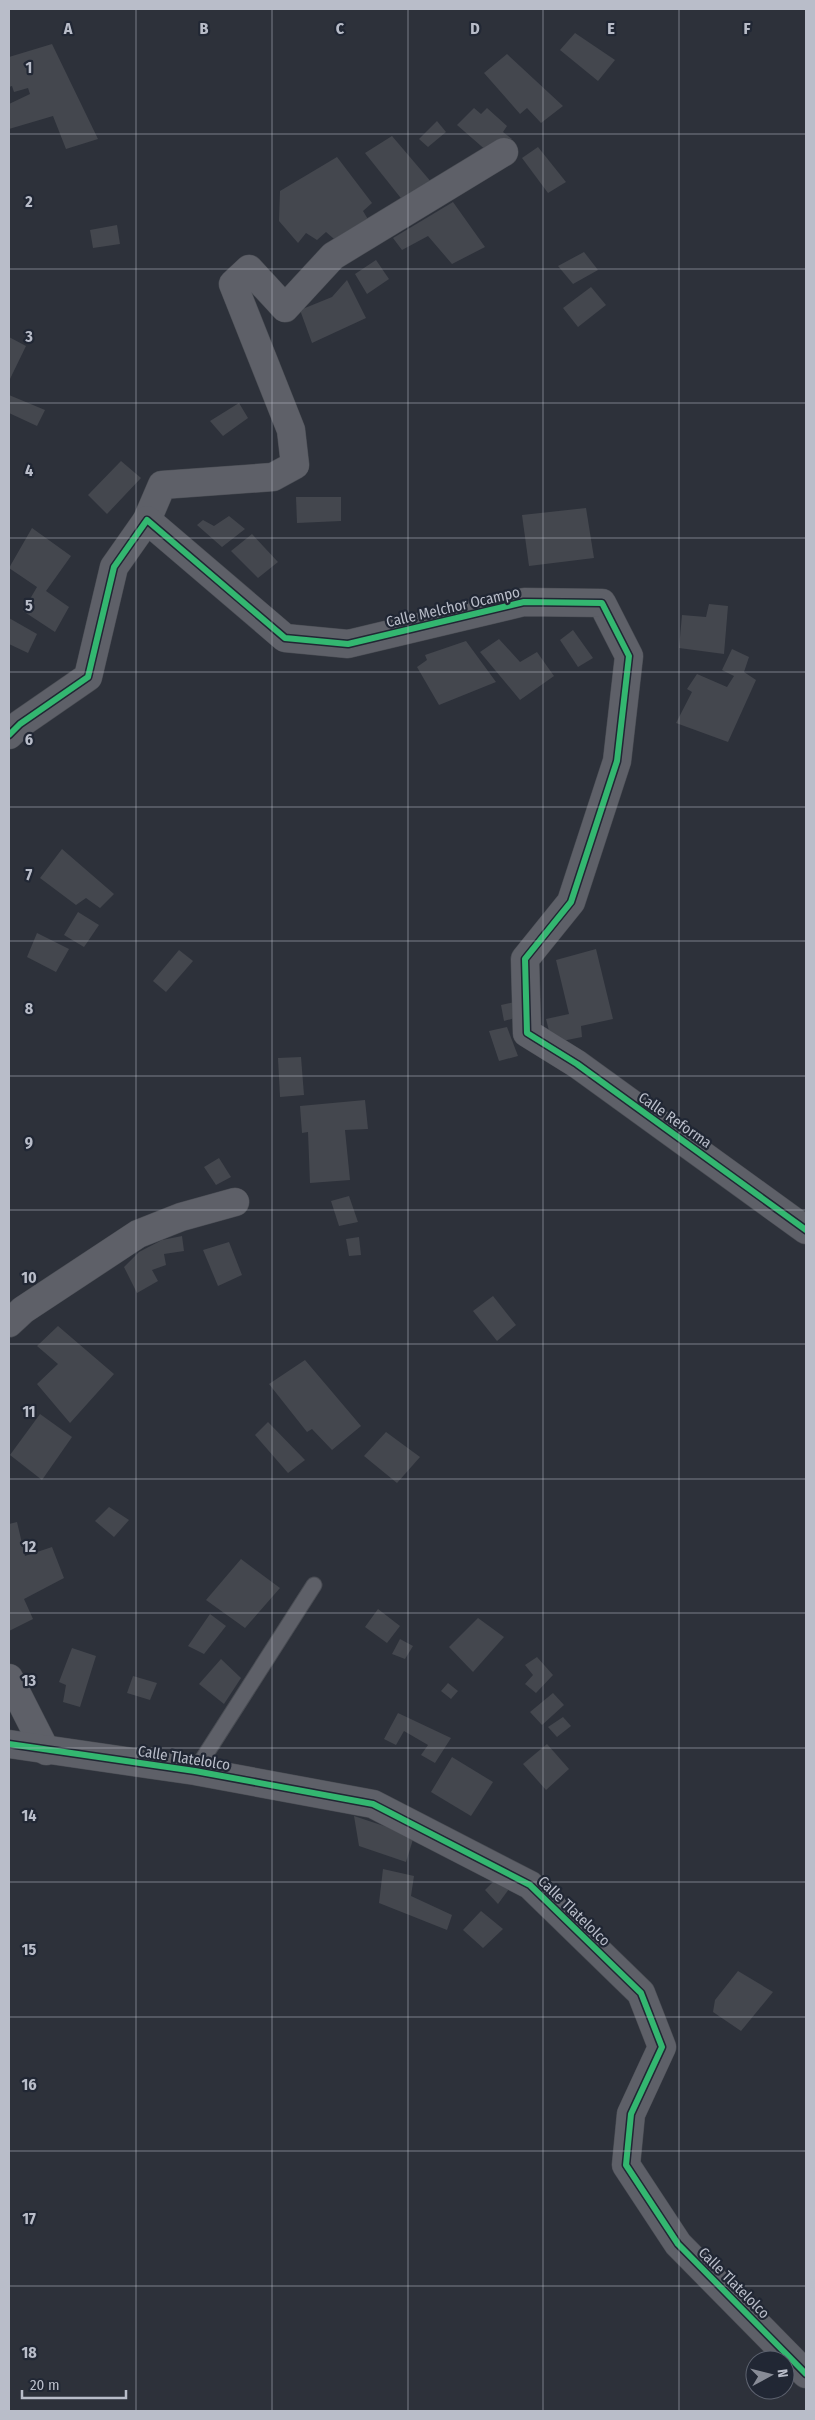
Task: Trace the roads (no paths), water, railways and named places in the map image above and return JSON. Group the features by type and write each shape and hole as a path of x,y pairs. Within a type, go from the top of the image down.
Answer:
{"street":[{"path":"13,725 88,677 114,567 147,520 162,485 273,478 296,465 290,430 233,284 249,269 285,308 333,256 504,152"},
{"name":"Calle Melchor Ocampo","path":"147,520 285,638 348,644 524,602 602,603 629,656 617,761 571,902 525,959 527,1032"},
{"name":"Calle Reforma","path":"527,1032 577,1064 806,1230"},
{"path":"9,1323 22,1310 138,1234 181,1217 235,1202"},
{"path":"9,1678 46,1750"},
{"name":"Calle Tlatelolco","path":"9,1744 195,1771 373,1804 530,1885 634,1986 647,2004 662,2047 631,2114 626,2165 678,2244 806,2374"}],"lane":[{"path":"195,1771 314,1585"}]}
